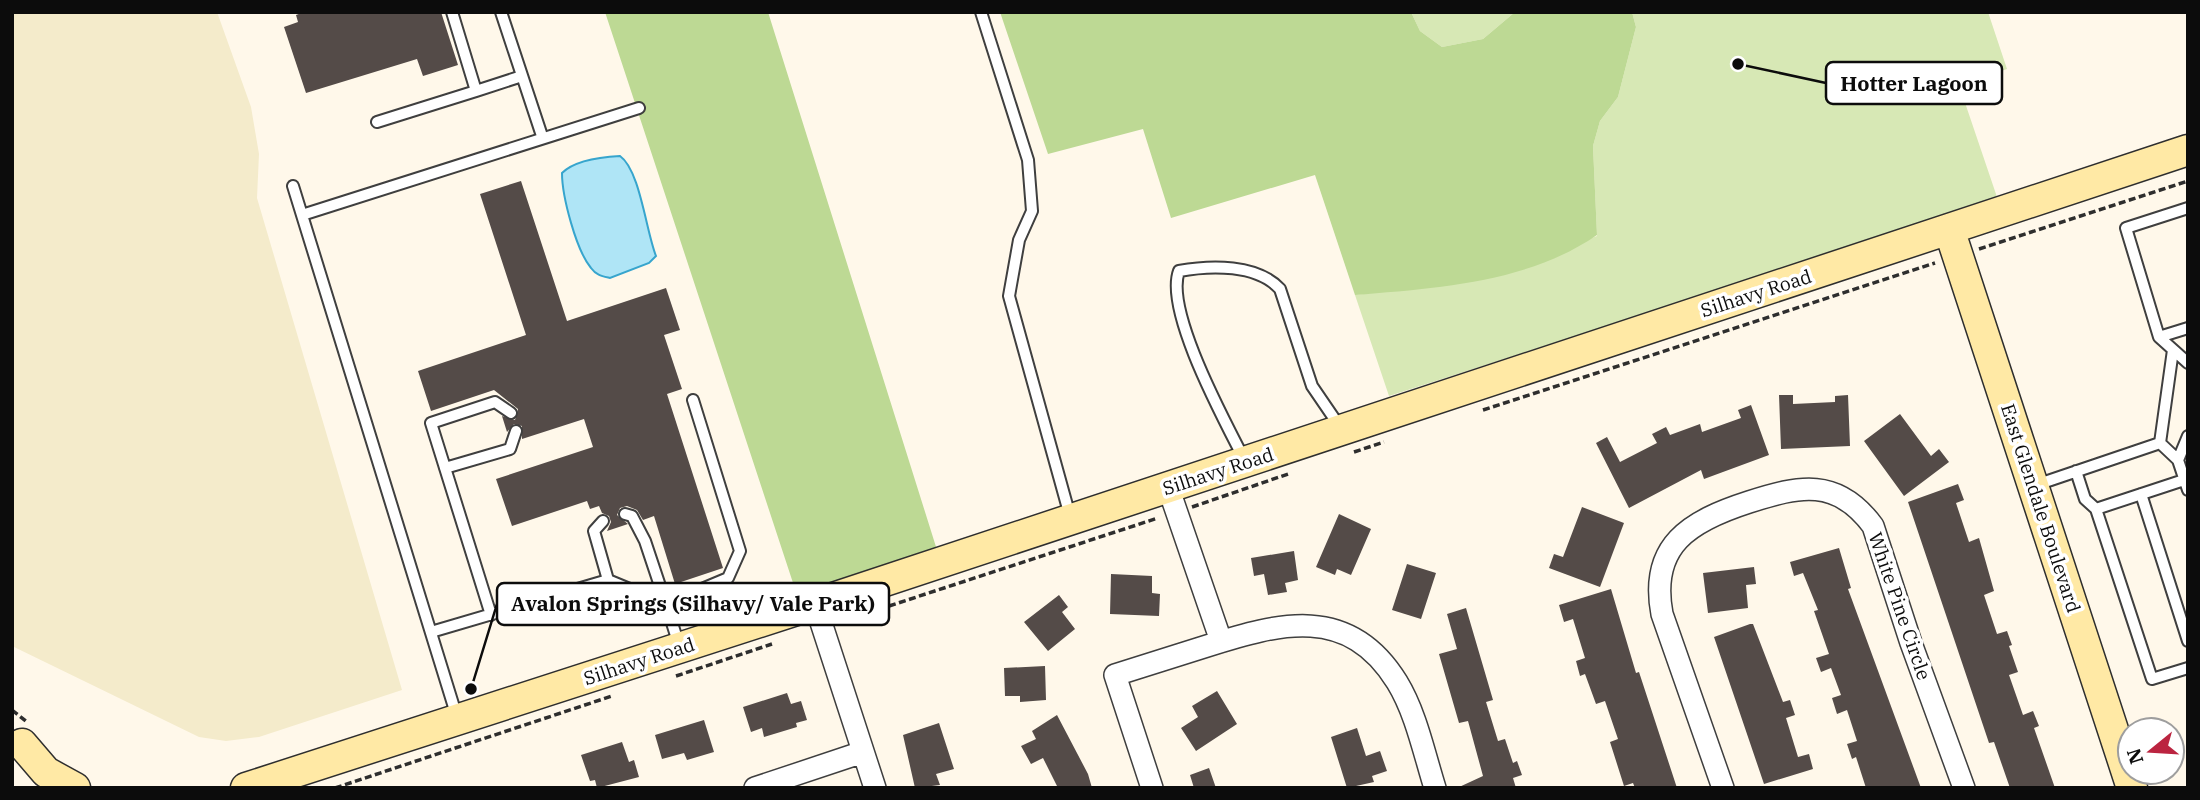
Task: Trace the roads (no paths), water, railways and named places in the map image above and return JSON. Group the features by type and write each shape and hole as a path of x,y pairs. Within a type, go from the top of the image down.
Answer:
{"street":[{"name":"Silhavy Road","path":"246,788 458,719 677,662 815,604 1071,519 1173,500 1245,461 1345,442 1953,242 2188,150"},
{"name":"East Glendale Boulevard","path":"1953,242 2132,788"},
{"name":"White Pine Circle","path":"1723,788 1662,614 1658,592 1660,573 1667,554 1680,536 1696,522 1791,489 1810,487 1849,501 1862,511 1873,526 1911,643 1964,788"},
{"path":"1173,500 1221,641"},
{"path":"815,604 875,788"},
{"path":"1152,788 1115,675 1275,625 1297,624 1343,634 1385,664 1398,685 1435,788"},
{"path":"17,739 29,760 32,777 29,788"},
{"path":"17,739 46,772 75,788"},
{"path":"755,788 863,752"}],"lane":[{"path":"452,12 476,91"},
{"path":"501,12 542,136"},
{"path":"981,12 1028,160 1032,211 1019,240 1009,296 1071,519"},
{"path":"377,122 522,76"},
{"path":"302,215 542,136 639,108"},
{"path":"293,186 458,719"},
{"path":"2188,208 2126,228 2159,337 2188,363"},
{"path":"1245,461 1201,374 1187,334 1176,280 1179,271 1201,267 1229,268 1271,279 1280,289 1312,386 1345,442"},
{"path":"2159,337 2188,328"},
{"path":"2160,443 2173,350"},
{"path":"431,632 608,580 666,604 728,578 740,551 693,400"},
{"path":"491,615 431,423 495,402 511,413"},
{"path":"445,468 510,449 516,431"},
{"path":"2178,460 2188,436"},
{"path":"2033,486 2160,443"},
{"path":"2096,509 2141,494 2186,485 2178,460 2160,443"},
{"path":"2076,471 2085,499 2096,509 2152,679 2188,668"},
{"path":"2141,494 2188,641"},
{"path":"625,514 632,516 645,541 666,604 677,662"},
{"path":"603,521 594,531 608,580"}],"water":[{"path":"620,156 627,163 638,187 656,256 649,263 610,278 599,275 585,260 567,208 562,173 581,162"}],"place":[{"name":"Hotter Lagoon","path":"1738,64"},
{"name":"Avalon Springs (Silhavy/ Vale Park)","path":"471,689"}]}
